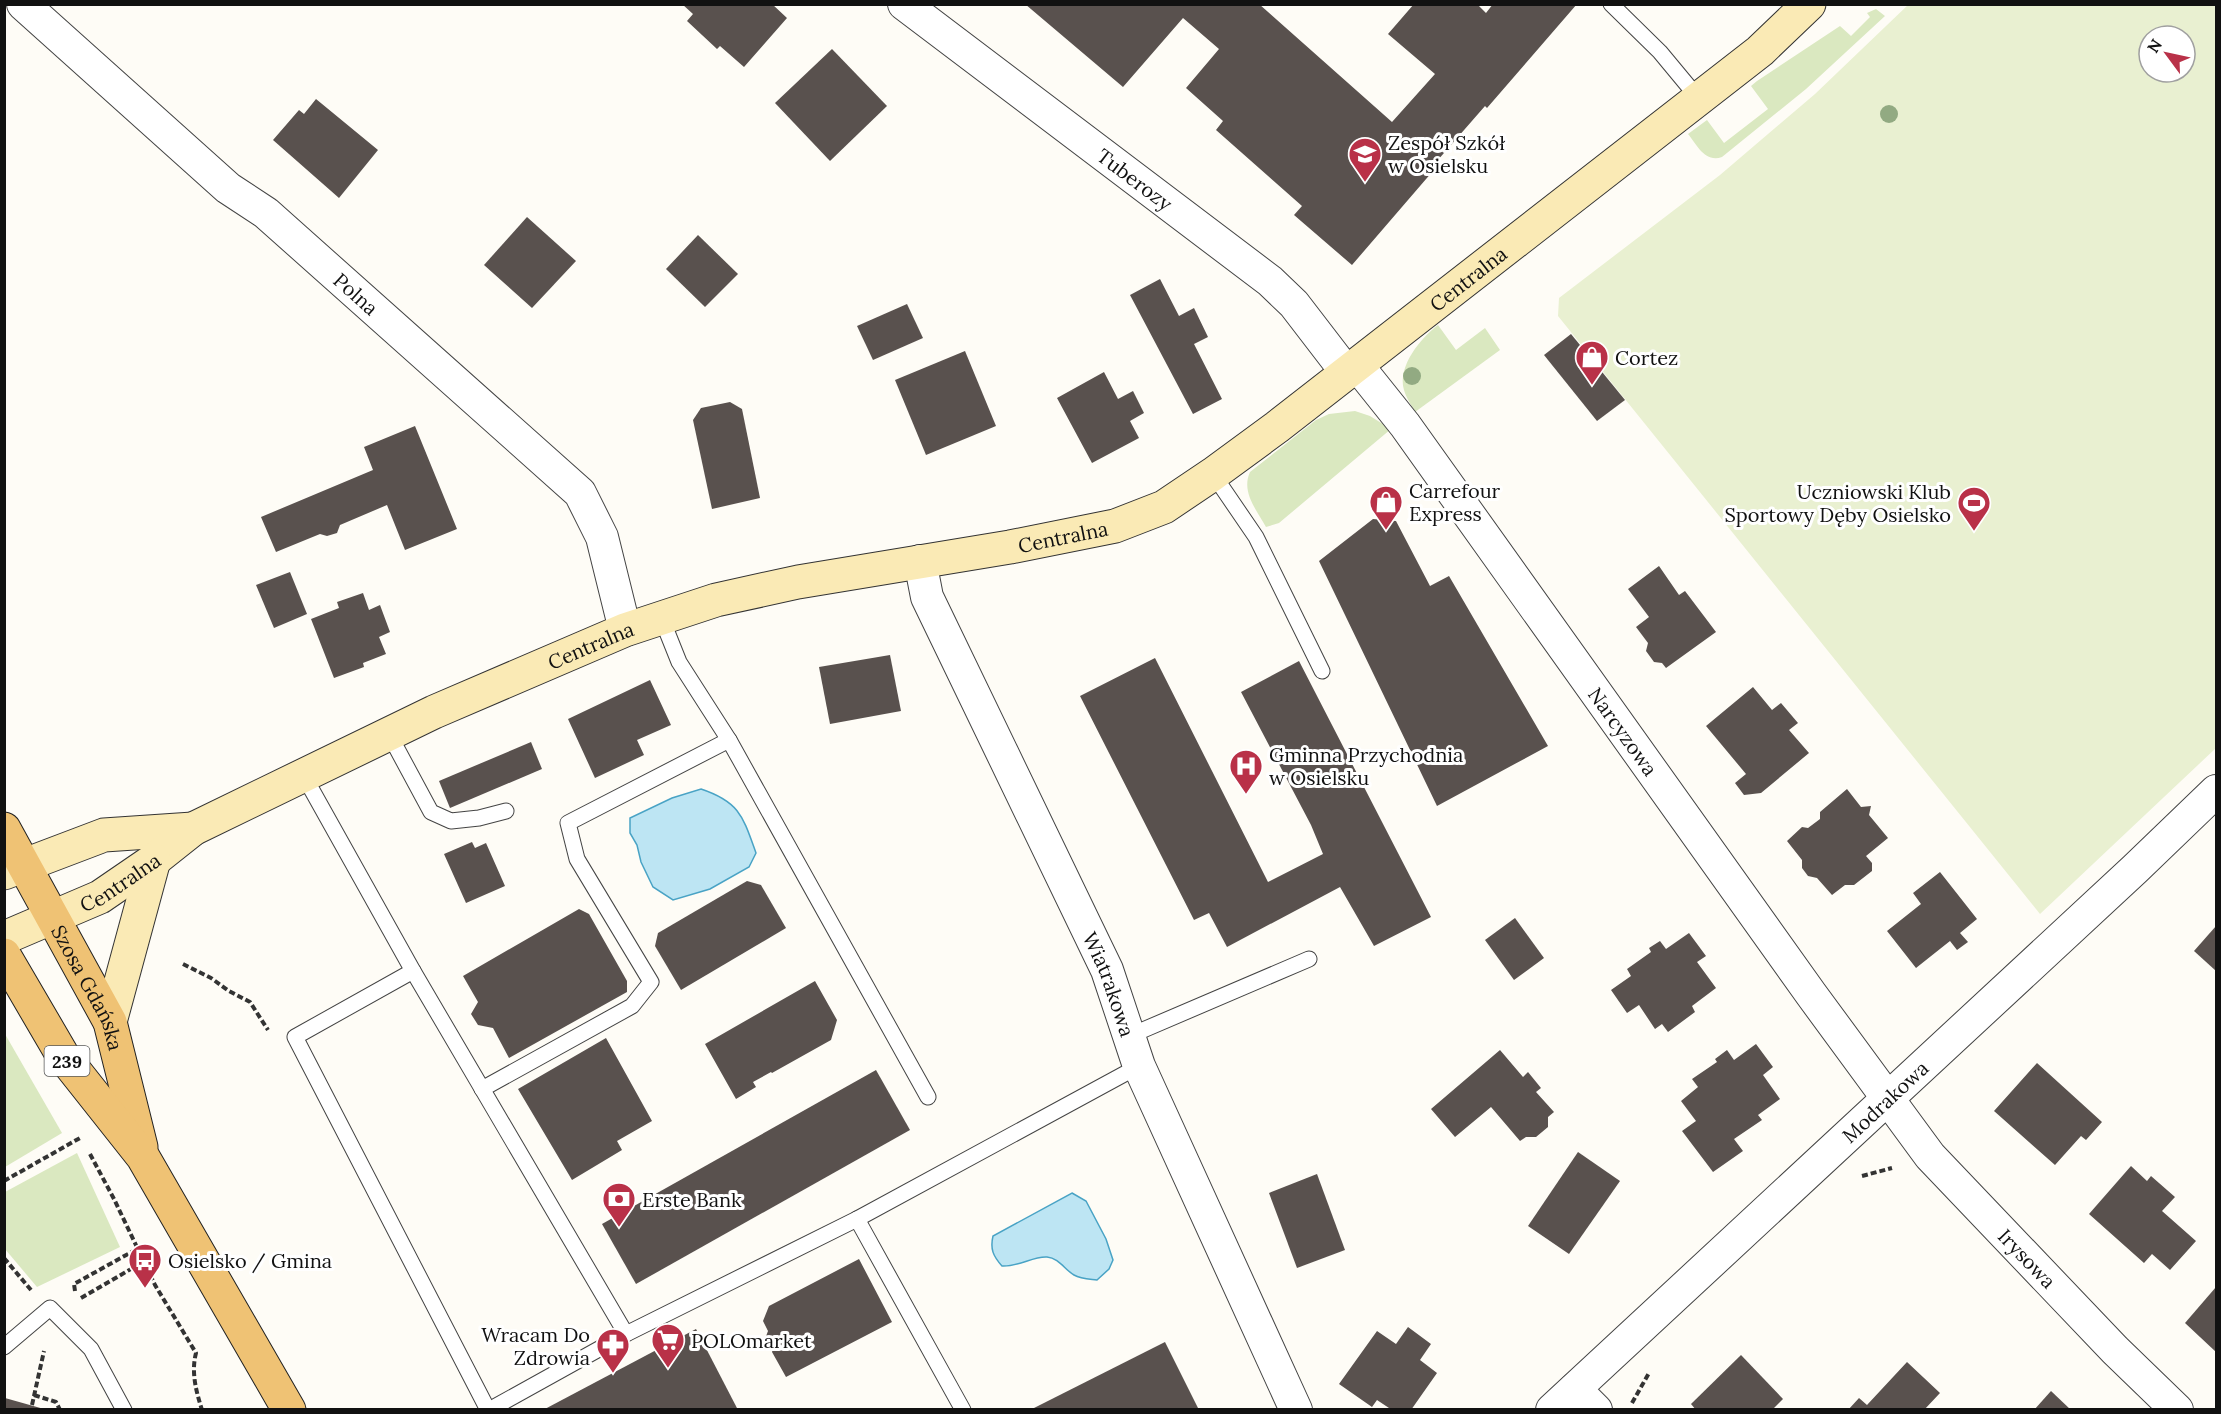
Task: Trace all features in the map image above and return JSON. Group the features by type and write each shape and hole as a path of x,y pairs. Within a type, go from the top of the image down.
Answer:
{"main road":[{"name":"Szosa Gdańska","path":"4,829 14,868 53,918 110,1022 143,1157"},
{"name":"Szosa Gdańska","path":"4,955 63,1056 143,1157 289,1410"}],"street":[{"name":"Polna","path":"23,4 228,188 266,213 580,493 602,537 625,630"},
{"name":"Tuberozy","path":"904,4 1270,281 1294,303 1352,369"},
{"name":"Centralna","path":"4,938 100,897 194,829 389,734 625,630 716,600 1115,526 1164,507 1213,474 1352,369 1699,99 1760,51 1809,4"},
{"name":"Narcyzowa","path":"1352,369 1406,425 1887,1098"},
{"name":"Wiatrakowa","path":"920,561 927,597 1107,970 1139,1066 1296,1410"},
{"name":"Modrakowa","path":"1552,1410 1586,1399 1887,1098 2217,791"},
{"name":"Centralna","path":"14,868 104,835 194,829"},
{"path":"110,1022 154,860"},
{"name":"Irysowa","path":"1887,1098 1930,1156 2115,1350 2177,1410"}],"lane":[{"path":"1611,4 1660,52 1699,99"},
{"path":"1213,474 1256,537 1322,671"},
{"path":"661,617 679,662 729,740 928,1097"},
{"path":"389,734 431,812 451,821 479,818 506,811"},
{"path":"482,1089 632,1006 651,982 577,859 568,822 729,740"},
{"path":"304,776 413,971 627,1334"},
{"path":"1129,1036 1309,959"},
{"path":"413,971 295,1037 488,1410 627,1334 857,1219 1139,1066"},
{"path":"857,1219 963,1410"},
{"path":"4,1347 50,1308 91,1349 124,1410"}],"path":[{"path":"183,964 250,1002 277,1043 295,1037"},
{"path":"4,1181 81,1138 76,1128"},
{"path":"87,1148 143,1262 196,1353 193,1363 195,1389 202,1410"},
{"path":"76,1300 74,1284 137,1249"},
{"path":"4,1258 30,1289 50,1308"},
{"path":"108,1283 143,1262"},
{"path":"34,1395 56,1402 60,1410"}],"green space":[{"name":"Uczniowski Klub Sportowy Dęby Osielsko","path":"1909,4 2216,5 2216,748 2040,914 1558,316 1559,298 1720,175 1815,94"},
{"path":"1876,9 1885,16 1806,89 1722,157 1711,157 1698,148 1688,134 1707,120 1724,143 1768,109 1751,86 1840,26 1851,36 1870,17 1867,13"},
{"path":"1438,325 1456,350 1485,328 1500,350 1415,412 1404,390 1404,372 1412,353"},
{"path":"1355,411 1370,416 1391,429 1279,523 1266,527 1248,493 1250,472 1316,420 1329,414"},
{"path":"5,1034 62,1133 4,1167"},
{"path":"77,1153 120,1247 37,1287 5,1249 5,1192"}],"water":[{"path":"701,789 732,805 743,820 756,853 749,867 710,889 673,900 653,887 630,833 630,818 672,798"},
{"path":"1072,1193 1086,1201 1106,1239 1113,1260 1109,1269 1097,1280 1077,1276 1062,1264 1047,1257 1002,1266 993,1252 993,1236"}],"building":[{"path":"682,4 772,4 787,18 744,67 720,46 717,49 687,21 693,14"},
{"path":"1025,4 1259,4 1392,122 1435,74 1388,34 1414,4 1477,4 1486,13 1493,4 1577,4 1487,108 1485,106 1437,161 1439,164 1352,265 1294,215 1302,206 1216,130 1223,121 1186,88 1219,49 1183,18 1123,87"},
{"path":"832,49 887,106 830,161 775,103"},
{"path":"316,99 378,150 339,198 273,140 299,110 304,114"},
{"path":"527,217 576,261 532,308 484,265"},
{"path":"698,235 738,274 705,307 666,269"},
{"path":"1160,279 1179,316 1194,308 1208,337 1194,344 1222,399 1193,414 1130,295"},
{"path":"907,304 923,338 873,360 857,326"},
{"name":"Cortez","path":"1571,334 1625,400 1597,421 1544,355"},
{"path":"965,351 996,426 926,455 895,380"},
{"path":"1104,372 1118,399 1133,391 1144,413 1130,421 1139,438 1092,463 1057,398"},
{"path":"730,402 742,409 760,498 712,509 693,420 701,408"},
{"path":"415,426 457,529 405,550 387,505 340,525 337,533 327,536 320,534 276,552 261,517 373,470 364,447"},
{"path":"1373,519 1396,521 1430,586 1449,576 1548,746 1437,806 1319,561"},
{"path":"1659,566 1679,595 1685,591 1716,632 1666,668 1662,663 1654,662 1646,651 1648,643 1636,627 1649,617 1628,589"},
{"path":"290,572 307,614 274,628 256,585"},
{"path":"363,593 369,610 380,605 390,632 379,637 386,654 363,663 364,667 334,678 311,619 339,608 337,602"},
{"path":"890,655 901,711 830,724 819,667"},
{"path":"1155,658 1268,882 1323,854 1311,825 1241,692 1299,661 1431,917 1374,946 1340,887 1227,947 1209,913 1194,920 1080,696"},
{"path":"650,680 671,725 637,740 644,755 595,778 568,719"},
{"path":"1753,687 1772,710 1781,703 1798,723 1789,730 1809,753 1761,793 1744,795 1735,783 1746,774 1706,726"},
{"path":"531,742 542,769 450,808 439,781"},
{"path":"1847,789 1861,807 1871,806 1869,815 1888,838 1866,856 1872,863 1872,871 1854,885 1845,885 1832,895 1817,878 1808,876 1802,868 1802,860 1787,841 1802,827 1808,828 1820,819 1820,812"},
{"path":"472,842 475,848 486,843 505,886 466,903 444,854"},
{"path":"1940,872 1977,919 1960,933 1968,942 1957,950 1950,941 1916,968 1887,931 1921,904 1913,893"},
{"path":"747,881 761,885 786,928 681,990 655,946 658,933"},
{"path":"579,909 589,914 627,981 627,992 509,1058 493,1028 478,1025 471,1014 478,1002 463,976"},
{"path":"1515,918 1544,958 1514,980 1485,940"},
{"path":"2216,926 2216,971 2194,951"},
{"path":"1689,933 1706,956 1697,962 1716,988 1692,1006 1695,1012 1668,1032 1662,1024 1655,1029 1639,1005 1627,1013 1611,990 1631,976 1627,969 1651,952 1649,948 1660,941 1666,949"},
{"path":"815,981 837,1020 831,1040 753,1082 756,1087 736,1099 705,1044"},
{"path":"606,1038 652,1121 617,1141 622,1150 572,1180 518,1089"},
{"path":"1756,1044 1773,1067 1763,1075 1780,1099 1758,1115 1762,1120 1734,1139 1743,1151 1713,1172 1682,1131 1696,1121 1681,1101 1698,1087 1692,1079 1717,1062 1715,1059 1727,1050 1734,1060"},
{"path":"1500,1050 1523,1077 1528,1072 1541,1088 1536,1092 1554,1112 1548,1117 1548,1127 1536,1137 1526,1137 1520,1141 1491,1107 1455,1137 1431,1109"},
{"path":"2037,1063 2102,1122 2086,1140 2081,1136 2055,1165 1994,1111"},
{"path":"876,1070 910,1130 636,1284 602,1224"},
{"path":"1578,1152 1620,1181 1569,1254 1528,1226"},
{"path":"2131,1166 2147,1181 2151,1176 2175,1197 2162,1211 2196,1241 2170,1270 2152,1254 2144,1263 2089,1214"},
{"path":"1317,1174 1345,1250 1297,1268 1269,1193"},
{"path":"859,1259 892,1322 786,1377 772,1352 775,1342 765,1339 768,1331 763,1321 769,1306"},
{"path":"2216,1287 2216,1352 2185,1323"},
{"path":"1408,1327 1431,1344 1420,1360 1437,1373 1411,1410 1392,1410 1377,1400 1372,1407 1339,1384 1377,1331 1396,1344"},
{"name":"POLOmarket","path":"696,1329 738,1410 543,1410"},
{"path":"1165,1342 1199,1410 1035,1410 1034,1408"},
{"path":"1741,1355 1783,1399 1772,1410 1696,1410 1691,1404"},
{"path":"1907,1362 1940,1393 1924,1410 1848,1410 1859,1398 1867,1405"},
{"path":"2051,1391 2071,1410 2034,1410"},
{"path":"5,1398 44,1409 44,1410 5,1410"}],"place":[{"name":"Zespół Szkół w Osielsku","path":"1365,183"},
{"name":"Cortez","path":"1592,386"},
{"name":"Carrefour Express","path":"1386,531"},
{"name":"Uczniowski Klub Sportowy Dęby Osielsko","path":"1974,532"},
{"name":"Gminna Przychodnia w Osielsku","path":"1246,795"},
{"name":"Erste Bank","path":"619,1228"},
{"name":"Osielsko / Gmina","path":"145,1289"},
{"name":"POLOmarket","path":"668,1369"},
{"name":"Wracam Do Zdrowia","path":"613,1374"}]}
